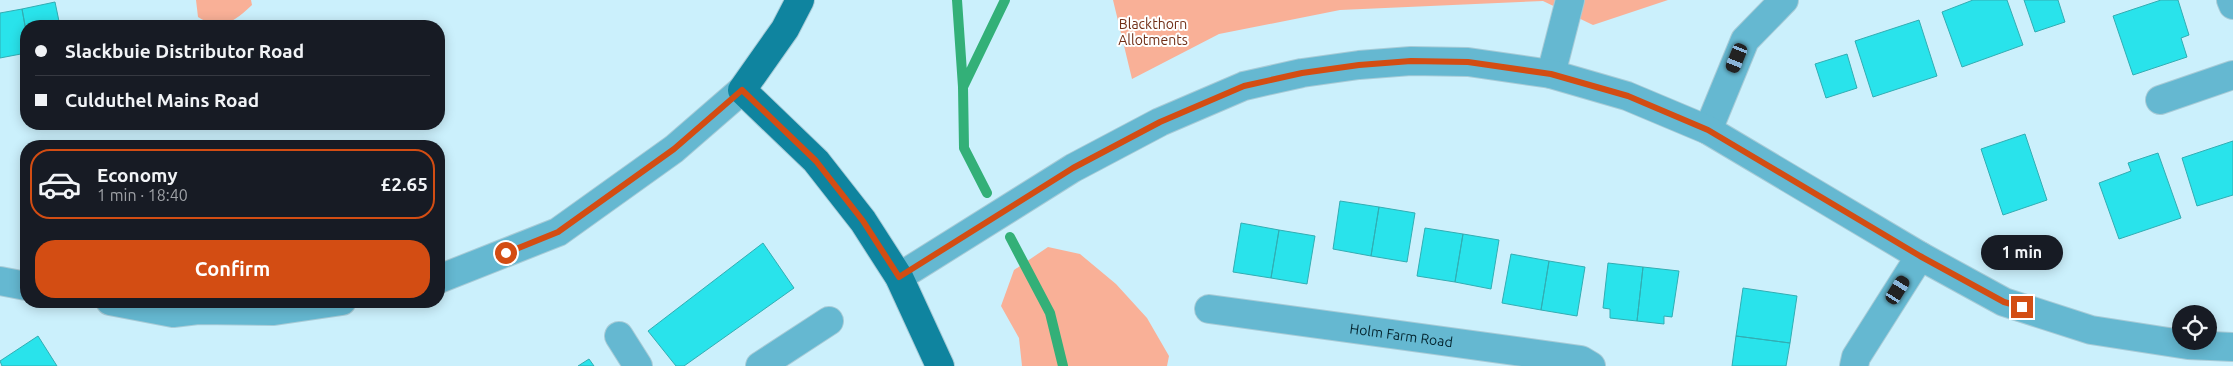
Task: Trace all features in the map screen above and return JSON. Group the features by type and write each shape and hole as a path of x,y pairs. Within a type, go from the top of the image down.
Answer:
{"main road":[{"path":"800,0 785,29 742,90 816,161 863,221 899,277 940,366"}],"street":[{"path":"1708,130 1744,40 1784,0"},
{"path":"2231,0 2233,5"},
{"path":"1551,74 1574,1"},
{"path":"899,277 1073,168 1160,122 1244,86 1302,73 1349,66 1411,61 1468,62 1551,74 1628,96 1708,130 1920,256 2004,302 2091,330 2188,346 2233,347"},
{"path":"2160,100 2233,75"},
{"path":"445,277 558,232 674,149 742,90"},
{"path":"1854,366 1856,357 1920,256"},
{"path":"0,281 20,285"},
{"path":"147,308 173,313 198,310 274,311 294,308"},
{"name":"Holm Farm Road","path":"1209,309 1581,360 1591,366"},
{"path":"760,366 829,321"},
{"path":"618,336 638,366"}],"green space":[{"path":"196,0 251,0 252,5 233,20 204,20 198,17"},
{"name":"Blackthorn Allotments","path":"1113,0 1668,0 1593,25 1543,1 1340,10 1219,34 1132,79"},
{"path":"1048,247 1080,254 1116,284 1147,318 1169,356 1167,366 1022,366 1019,338 1001,306 1014,270"}],"building":[{"path":"1973,0 2007,0 2023,45 1962,67 1942,12"},
{"path":"2024,0 2058,0 2065,22 2035,32"},
{"path":"2161,0 2178,0 2189,35 2181,38 2187,57 2133,75 2113,16"},
{"path":"55,2 59,20 24,20 22,9"},
{"path":"22,9 24,20 20,20 20,54 0,58 0,13"},
{"path":"1919,20 1937,76 1873,97 1855,41"},
{"path":"1847,54 1857,88 1826,98 1815,64"},
{"path":"2025,134 2047,200 2003,215 1981,149"},
{"path":"2233,141 2233,195 2197,206 2182,158"},
{"path":"2158,153 2181,218 2119,239 2099,183 2131,171 2128,163"},
{"path":"1340,201 1379,207 1371,256 1333,249"},
{"path":"1379,207 1415,213 1407,262 1371,256"},
{"path":"1241,223 1279,230 1271,278 1233,272"},
{"path":"1425,228 1463,234 1455,282 1417,276"},
{"path":"1279,230 1315,236 1307,284 1271,278"},
{"path":"1463,234 1499,240 1491,289 1455,282"},
{"path":"763,243 794,288 684,366 676,366 648,331"},
{"path":"1511,254 1549,261 1541,310 1502,303"},
{"path":"1549,261 1585,267 1577,316 1541,310"},
{"path":"1608,263 1643,267 1637,321 1610,318 1610,309 1603,308"},
{"path":"1643,267 1679,271 1672,317 1664,316 1664,324 1637,321"},
{"path":"1743,288 1797,296 1790,343 1736,336"},
{"path":"38,336 57,366 2,366 0,361"},
{"path":"1736,336 1790,343 1786,366 1732,366"},
{"path":"589,359 594,366 578,366"}],"waterway":[{"path":"957,0 963,87 964,148 987,193"},
{"path":"963,87 1005,0"},
{"path":"1010,237 1050,313 1063,366"}],"route":[{"path":"506,253 558,232 674,149 742,90 816,161 863,221 899,277 1073,168 1160,122 1244,86 1302,73 1359,65 1411,61 1468,62 1551,74 1628,96 1708,130 1920,256 2004,302 2022,307"}]}
